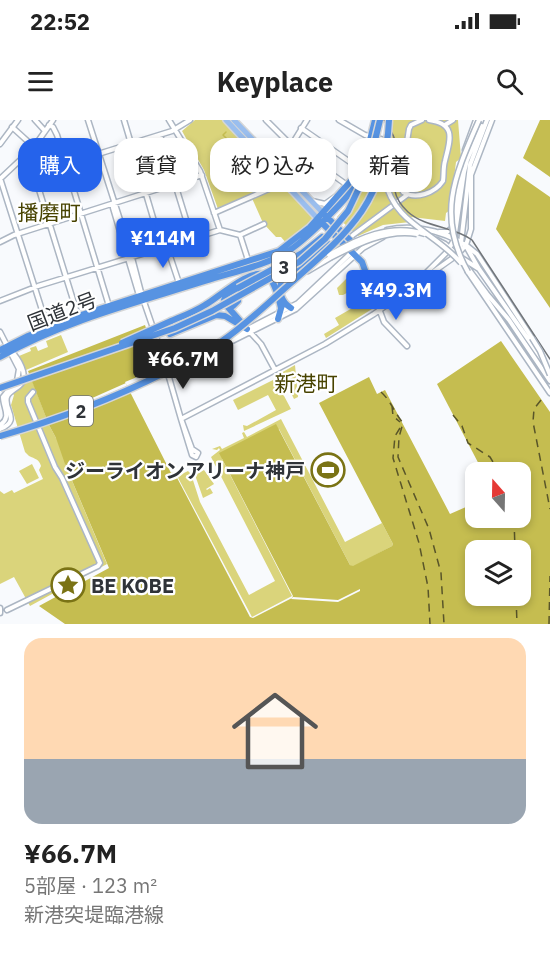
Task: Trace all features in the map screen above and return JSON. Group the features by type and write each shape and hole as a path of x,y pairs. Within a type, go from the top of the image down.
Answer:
{"highway":[{"name":"国道2号","path":"374,138 378,120"},
{"name":"3","path":"282,306 280,286 282,280 327,243 339,228 348,211 368,169 378,120"},
{"name":"3","path":"122,345 173,325 230,297 291,262 322,237 345,208 357,186 378,120"},
{"name":"2","path":"387,138 388,120"},
{"name":"国道2号","path":"325,215 347,185"},
{"name":"国道2号","path":"0,350 78,316 282,255 296,245 349,192"},
{"name":"2","path":"0,435 97,403 195,356 234,330 342,235 360,213 372,192"},
{"name":"2","path":"0,435 90,407 196,357 235,331 338,241 361,214 373,192"},
{"name":"3","path":"0,385 188,323 299,262 321,244 348,211"},
{"path":"325,215 350,240 354,253"},
{"name":"国道2号","path":"48,330 279,251 320,221"},
{"path":"320,221 354,253 364,266 372,290"},
{"name":"3","path":"238,285 296,256 322,237"},
{"name":"3","path":"122,345 201,308 255,274 262,274 271,280 282,306"},
{"path":"233,306 273,278"},
{"path":"238,285 225,296 224,301 249,331"},
{"name":"3","path":"122,345 170,334 201,320 219,315 249,331"},
{"name":"国道2号","path":"0,357 9,348"}],"main road":[{"path":"226,120 243,138"},
{"path":"235,120 252,138"},
{"path":"294,192 320,221"},
{"path":"303,192 325,215"}],"street":[{"path":"0,144 18,120"},
{"path":"34,120 45,131"},
{"path":"40,138 53,120"},
{"path":"88,120 93,138"},
{"path":"124,120 129,138"},
{"path":"169,120 202,175 220,230"},
{"path":"150,138 175,129 190,120"},
{"path":"266,120 284,138"},
{"path":"295,138 307,120"},
{"path":"339,120 374,138"},
{"path":"408,138 411,125 423,120"},
{"path":"353,235 407,195 419,195 432,191 443,182 450,137 445,125 429,120"},
{"path":"445,125 453,120"},
{"path":"282,306 305,303 354,253 360,241 393,228 447,232 452,228 463,158 482,120"},
{"path":"482,120 471,160 464,244 550,373"},
{"path":"415,285 450,248 454,240 464,172 482,120"},
{"path":"468,271 455,237 452,212 462,165 482,120"},
{"path":"181,419 329,342 458,255 471,229 471,176 492,120"},
{"path":"49,125 55,130 58,138"},
{"path":"12,128 24,138"},
{"path":"301,128 348,161"},
{"path":"18,163 0,179 48,330"},
{"path":"102,167 138,292 166,370 192,456 196,458 198,453 192,449 181,419"},
{"path":"198,176 202,175"},
{"path":"336,177 347,185"},
{"path":"40,192 78,316"},
{"path":"74,192 109,306"},
{"path":"0,242 18,233 148,192"},
{"path":"177,192 192,239"},
{"path":"214,213 260,192"},
{"path":"389,192 401,214 441,242"},
{"path":"390,192 399,209 441,242 468,271 550,391"},
{"path":"404,192 407,195"},
{"path":"145,193 179,284"},
{"path":"312,201 324,204 336,197"},
{"path":"0,301 35,287 220,230 240,235 264,224"},
{"path":"296,277 338,250 379,232 407,230 424,233 441,242"},
{"path":"437,232 464,244 477,254 540,351 550,373"},
{"path":"287,286 330,258 372,239 397,233 421,235 441,242"},
{"path":"166,370 249,331 282,306 304,299 354,253 380,238 401,233 425,235 450,248 479,269"},
{"path":"240,235 249,262"},
{"path":"458,255 501,310 550,381"},
{"path":"372,290 378,310 387,327 407,346"},
{"path":"249,331 261,344 275,370"},
{"path":"0,332 19,374 17,381 3,397 7,417 0,427"},
{"path":"0,427 8,424 11,417 7,401 8,395 21,384 24,377 15,355 9,348"},
{"path":"0,385 10,388"},
{"path":"7,610 70,581 100,563 62,478 55,468 28,401 28,396 33,392"},
{"path":"0,608 0,613"}],"shaded area":[{"path":"195,120 222,120 239,138 210,138 210,187 198,159 198,138 186,138 182,131"},
{"path":"391,120 458,120 461,158 456,162 450,210 446,213 445,221 411,217 410,222 383,225 358,236 337,217 359,192 432,192 432,138 386,138"},
{"path":"540,120 550,120 550,177 523,158"},
{"path":"517,174 550,197 550,308 496,229"},
{"path":"212,192 290,192 312,215 312,221 287,244 281,237 276,237 263,223 251,196 218,209"},
{"path":"350,275 355,276 356,288 339,295 337,288"},
{"path":"368,299 372,309 326,338 324,334 339,325 335,318"},
{"path":"145,325 159,365 153,368 154,370 125,382 171,473 174,472 250,617 253,618 293,596 219,453 276,424 350,565 353,566 393,544 319,403 369,377 377,394 385,390 450,514 465,507 465,528 531,528 531,462 478,462 437,384 501,341 550,412 550,624 65,624 39,606 109,568 28,371"},
{"path":"61,335 68,352 26,370 19,356 36,346 38,351 48,347 46,341"},
{"path":"295,365 298,397 294,399 281,373"},
{"path":"275,379 291,409 244,431 243,425 247,426 276,410 268,395 238,410 233,400"},
{"path":"32,380 49,425 56,438 58,437 68,462 65,464 107,564 30,606 14,577 0,584 0,491 4,494 12,490 14,493 43,479 39,470 41,466 39,462 25,452 11,405 14,395 12,393"},
{"path":"281,419 345,542 382,523 393,544 353,567 350,565 279,429 222,459 292,596 252,617 175,472 178,470 182,474 188,471 191,474 200,502 249,595 275,581 211,457 220,450 219,448 212,449 220,446 222,449 244,438 242,433 244,432 247,437"},
{"path":"32,464 39,478 27,484 19,471"},
{"path":"204,470 214,484 206,489 210,488 213,493 203,498 195,475"}],"pier":[{"path":"126,383 127,386 78,407 74,398 77,396 81,403"},
{"path":"360,589 338,602 291,599 293,597 338,600"}],"waterway":[{"path":"226,132 223,135 226,138"}],"ferry route":[{"path":"381,392 403,423 399,437 398,457 429,529 441,573 444,624"},
{"path":"541,400 534,409 533,422 550,509"},
{"path":"392,406 393,416 400,422"},
{"path":"453,415 462,426 468,443 490,457 493,462"},
{"path":"400,428 395,436 393,458 419,543 428,587 430,624"},
{"path":"514,528 515,540"},
{"path":"549,624 550,576"},
{"path":"516,606 517,624"}],"tram line":[{"path":"384,120 395,141 397,154 394,187 400,204 415,217 465,235 472,240 550,359"}],"place":[{"name":"ジーライオンアリーナ神戸","path":"328,470"},
{"name":"BE KOBE","path":"68,585"}],"district":[{"name":"播磨町","path":"49,212"},
{"name":"新港町","path":"306,383"}]}
